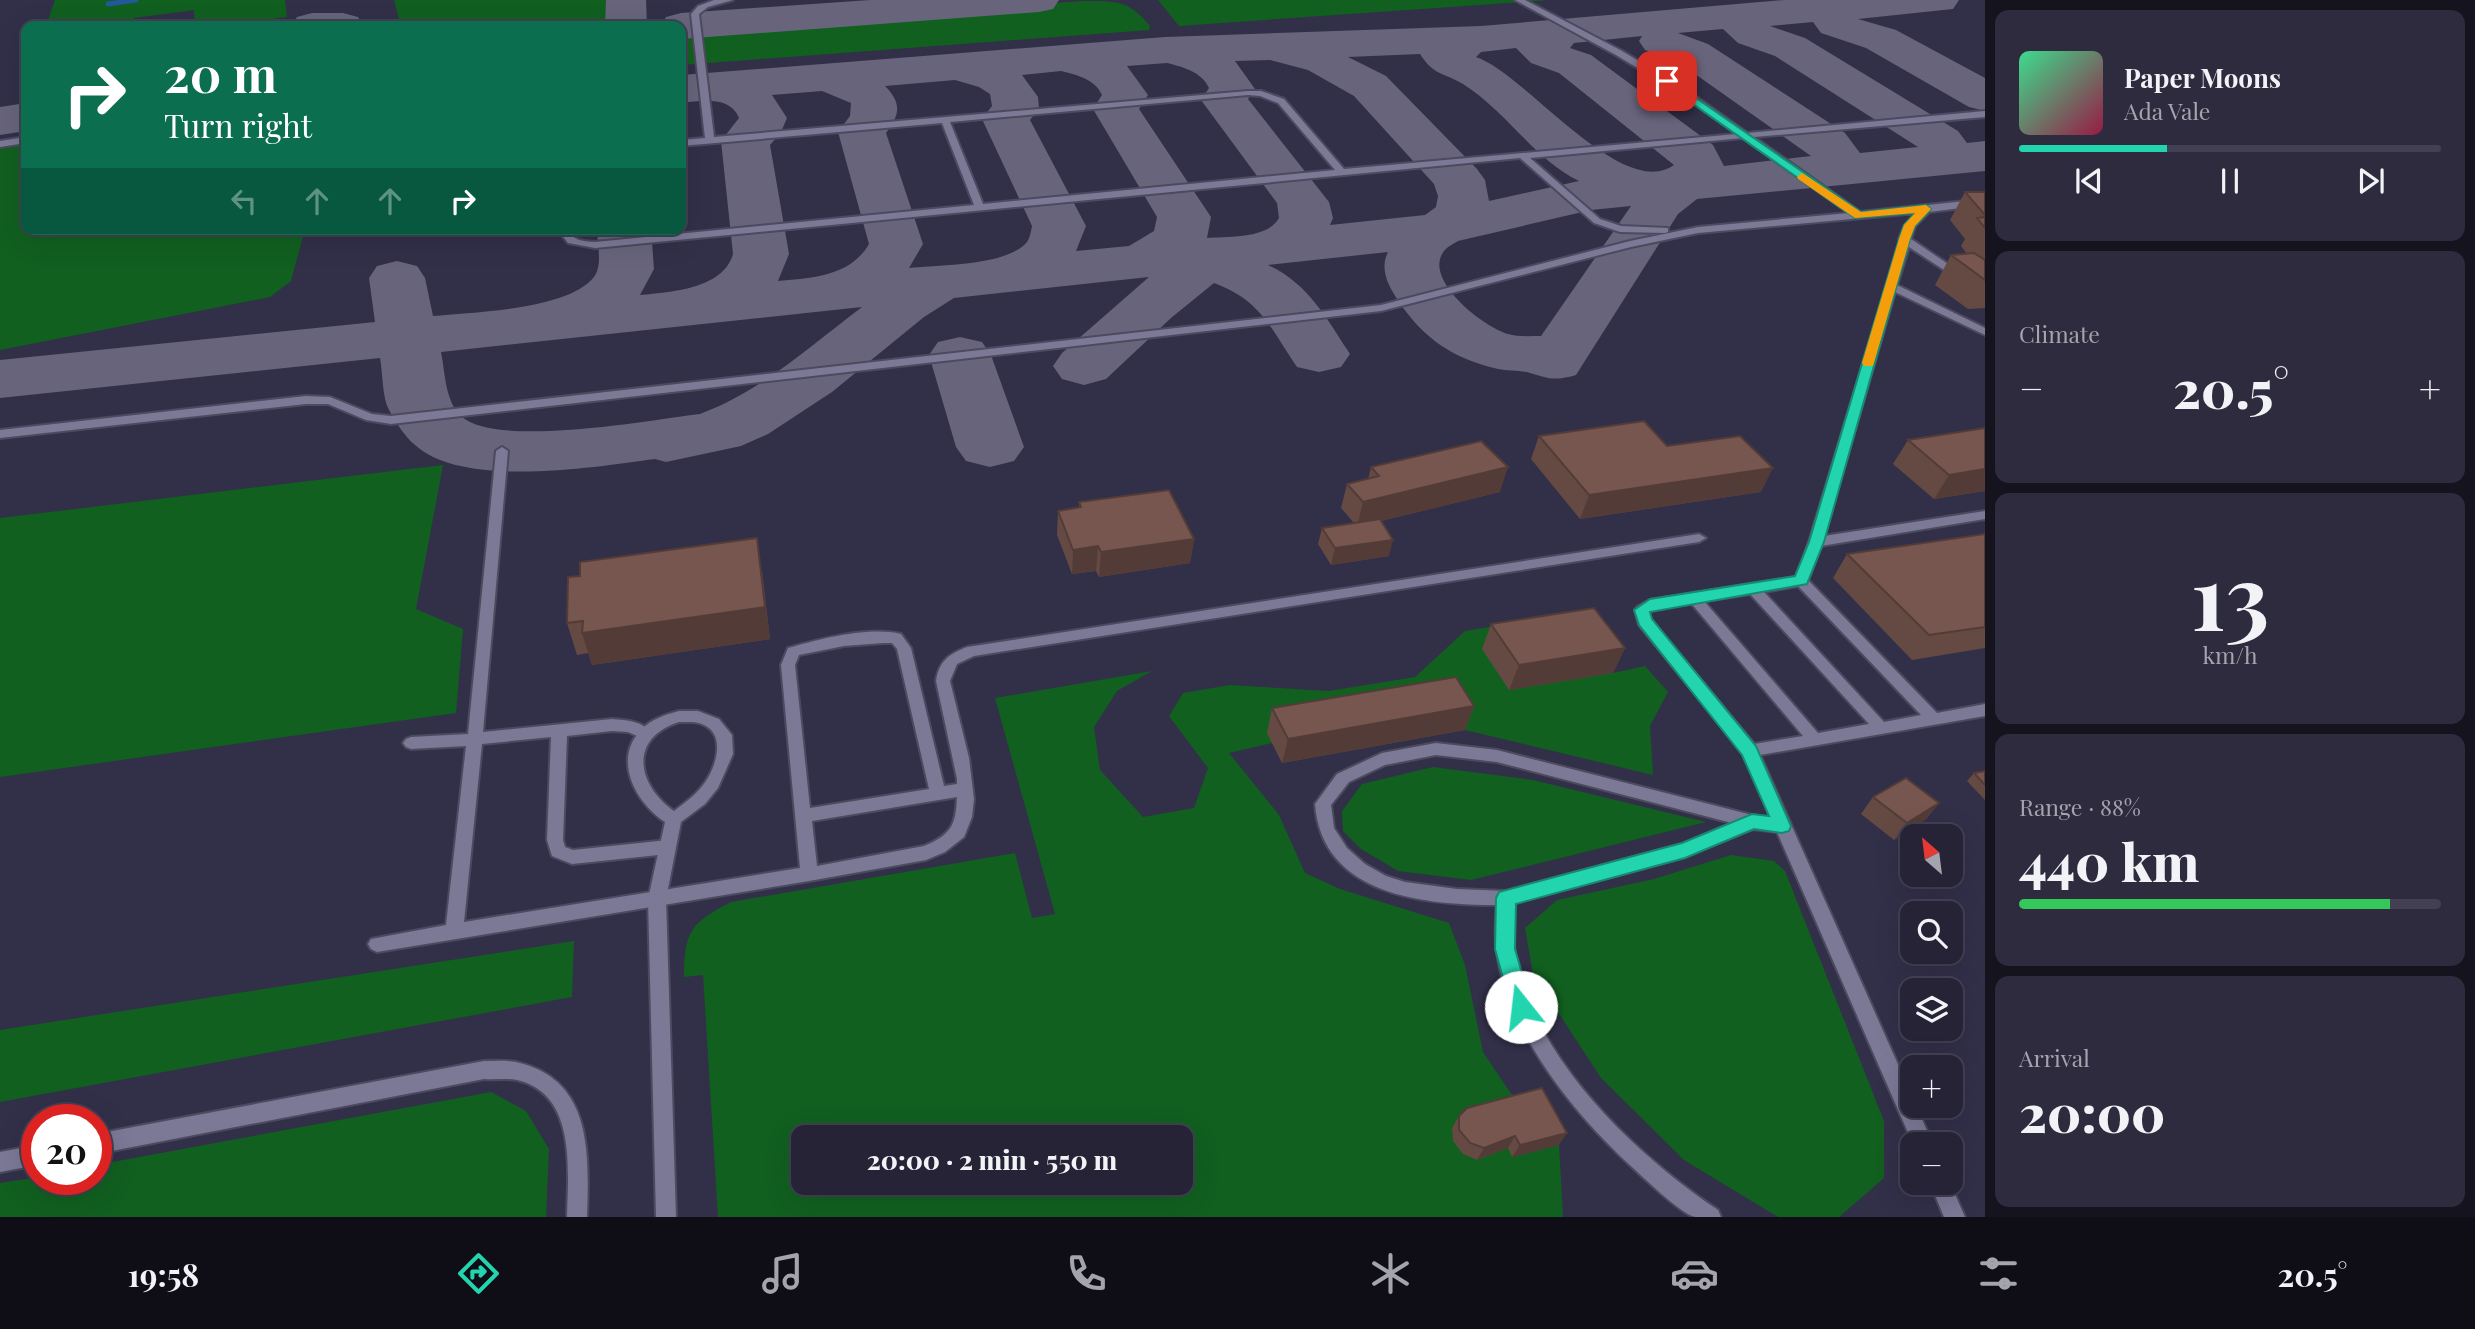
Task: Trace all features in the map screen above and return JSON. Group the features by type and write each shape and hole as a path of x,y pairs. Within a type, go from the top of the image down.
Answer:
{"street":[{"path":"710,140 695,14 698,8 729,0"},
{"path":"1519,0 1651,71 1858,216"},
{"path":"686,142 1261,94 1273,97 1287,107 1342,172"},
{"path":"565,235 576,244 594,245 1342,172 1985,114"},
{"path":"945,120 980,209"},
{"path":"0,144 21,141"},
{"path":"1524,157 1597,221 1620,229 1698,230 1985,202"},
{"path":"1801,580 1816,542 1904,239 1910,225 1926,209"},
{"path":"0,434 306,400 330,401 370,417 391,420 1381,308 1630,244 1698,230"},
{"path":"1904,239 1985,294"},
{"path":"1891,286 1985,332"},
{"path":"454,932 476,740 502,451"},
{"path":"1816,542 1985,515"},
{"path":"377,944 809,874 926,853 944,845 957,834 965,817 965,789 943,681 945,667 955,658 972,652 1699,538"},
{"path":"1801,580 1650,605 1642,610 1644,621 1750,751 1918,1132"},
{"path":"1801,580 1934,719"},
{"path":"1753,588 1881,728"},
{"path":"1693,597 1815,740"},
{"path":"809,874 788,665 793,652 808,647 880,637 896,638 904,648 938,793"},
{"path":"1750,751 1984,712"},
{"path":"666,1217 657,899 674,819 693,806 716,780 724,760 725,736 720,727 710,719 695,716 656,724 644,733 636,747 634,762 638,781 647,797 660,811 674,819"},
{"path":"411,743 476,740 612,725 631,726 644,733"},
{"path":"559,731 555,840 558,851 572,857 668,846"},
{"path":"1752,822 1685,850 1506,898 1446,898 1384,883 1347,860 1326,830 1323,804 1343,778 1382,759 1436,749 1497,756 1752,822 1782,826"},
{"path":"803,816 965,789"},
{"path":"1506,898 1505,949 1521,1007 1549,1059 1595,1119 1682,1198 1711,1217"},
{"path":"112,1141 484,1070 518,1071 548,1084 570,1112 579,1146 577,1217"},
{"path":"0,1162 21,1158"},
{"path":"1945,1195 1955,1217"}],"green space":[{"path":"55,0 285,0 287,17 258,21 195,21 194,10 134,18 134,21 48,21"},
{"path":"394,0 608,0 608,21 400,21"},
{"path":"1158,0 1550,0 1179,26"},
{"path":"1083,1 1121,4 1135,11 1150,26 1149,30 686,65 686,30"},
{"path":"21,145 21,235 303,235 291,281 270,297 0,350 0,148"},
{"path":"443,465 416,609 463,629 456,713 0,777 0,518"},
{"path":"1571,613 1613,673 1645,666 1668,692 1650,726 1653,775 1465,730 1447,702 1229,753 1279,815 1305,873 1340,889 1449,923 1465,965 1483,1052 1518,1104 1512,1157 1559,1145 1563,1217 718,1217 703,975 684,977 688,939 692,930 707,916 731,902 1015,853 1032,918 1055,914 995,698 1152,671 1117,691 1094,727 1100,770 1143,817 1194,808 1208,768 1169,716 1183,693 1230,685 1329,691 1415,677 1465,631"},
{"path":"1433,767 1533,780 1706,822 1471,880 1398,871 1361,849 1343,831 1342,811 1362,784"},
{"path":"1731,855 1774,861 1785,871 1884,1121 1884,1178 1839,1217 1778,1217 1684,1160 1601,1078 1533,974 1525,928 1557,900 1654,879"},
{"path":"574,941 572,997 0,1102 0,1030"},
{"path":"491,1092 526,1111 549,1149 546,1217 0,1217 0,1183 21,1180 21,1195 112,1195 112,1162"}],"building":[{"path":"1965,192 1985,192 1985,215"},
{"path":"1985,217 1985,228 1977,218"},
{"path":"1974,253 1985,260 1985,280 1951,255"},
{"path":"1644,421 1667,446 1740,436 1773,468 1589,495 1539,436"},
{"path":"1985,428 1985,469 1949,475 1908,440"},
{"path":"1481,441 1508,467 1363,502 1347,484 1379,476 1371,467"},
{"path":"1169,490 1194,539 1101,552 1098,546 1073,550 1058,511 1081,507 1079,502"},
{"path":"1380,519 1393,540 1335,548 1322,528"},
{"path":"1985,534 1985,627 1929,635 1847,554"},
{"path":"757,538 765,607 582,633 583,621 567,623 568,577 580,576 580,562"},
{"path":"1594,608 1625,648 1519,665 1491,624"},
{"path":"1456,677 1474,706 1288,739 1272,708"},
{"path":"1985,771 1985,785 1974,773"},
{"path":"1906,778 1939,803 1907,823 1873,797"},
{"path":"1542,1088 1567,1133 1520,1145 1515,1136 1484,1148 1470,1143 1459,1130 1459,1116 1467,1108"}],"waterway":[{"path":"108,4 136,0"}],"taxiway":[{"path":"626,0 626,21"},
{"path":"686,26 1039,0"},
{"path":"1167,50 1481,39 1939,0"},
{"path":"1828,10 1836,24 1881,39 1985,97"},
{"path":"1750,19 1741,17 1739,22 1753,34 1790,47 1941,141 1946,148 1944,153 1932,161"},
{"path":"1555,39 1536,34 1533,40 1546,54 1575,64 1695,156 1699,165 1695,173 1673,185"},
{"path":"1660,41 1693,53 1828,143 1835,151 1837,159 1834,164 1815,172"},
{"path":"1462,48 1443,42 1439,46 1444,58 1449,62 1480,75 1494,85 1557,143 1592,168 1628,181 1656,186"},
{"path":"1062,58 1167,50"},
{"path":"1167,50 1205,61 1222,72 1232,89 1224,100 1303,202 1306,218 1301,230 1276,247"},
{"path":"1286,52 1323,61 1370,86 1459,180 1464,196 1462,208 1456,217 1440,229"},
{"path":"824,77 1062,58"},
{"path":"1062,58 1098,68 1114,78 1125,95 1116,109 1184,217 1180,239 1145,260"},
{"path":"955,67 995,77 1010,89 1015,97 1016,108 1006,119 1059,226 1052,246 1040,259 1003,274"},
{"path":"714,86 824,77"},
{"path":"824,77 858,88 874,100 876,109 862,132 896,244 886,261 873,273 839,291"},
{"path":"686,89 714,86"},
{"path":"691,306 729,293 750,280 761,254 745,141 757,132 763,118 750,99 714,86"},
{"path":"0,121 21,118"},
{"path":"1815,172 1985,156"},
{"path":"1685,185 1815,172"},
{"path":"1685,185 1689,183"},
{"path":"1440,229 1591,194 1685,185"},
{"path":"1554,362 1658,204 1670,193 1685,185"},
{"path":"407,337 1440,229"},
{"path":"1440,229 1418,246 1412,265 1419,288 1443,319 1457,331 1486,347 1518,354 1558,354"},
{"path":"549,320 595,303 615,289 626,269 625,235"},
{"path":"1207,264 1225,254"},
{"path":"1187,259 1207,264"},
{"path":"1084,366 1168,291 1207,264"},
{"path":"1207,264 1238,273 1273,291 1293,312 1319,354"},
{"path":"397,278 407,337"},
{"path":"710,433 744,420 778,401 810,379 871,329 938,283"},
{"path":"0,379 407,337"},
{"path":"407,337 420,408 438,431 461,444 502,451 554,451 710,433"},
{"path":"960,355 990,447"},
{"path":"710,433 718,432"},
{"path":"666,442 710,433"}],"slow traffic":[{"path":"1802,177 1858,216 1926,209 1910,225 1904,239 1868,363"}],"route":[{"path":"1521,1007 1505,949 1506,898 1685,850 1752,822 1782,826 1750,751 1644,621 1642,610 1650,605 1801,580 1816,542 1904,239 1910,225 1926,209 1858,216 1667,81"}]}
